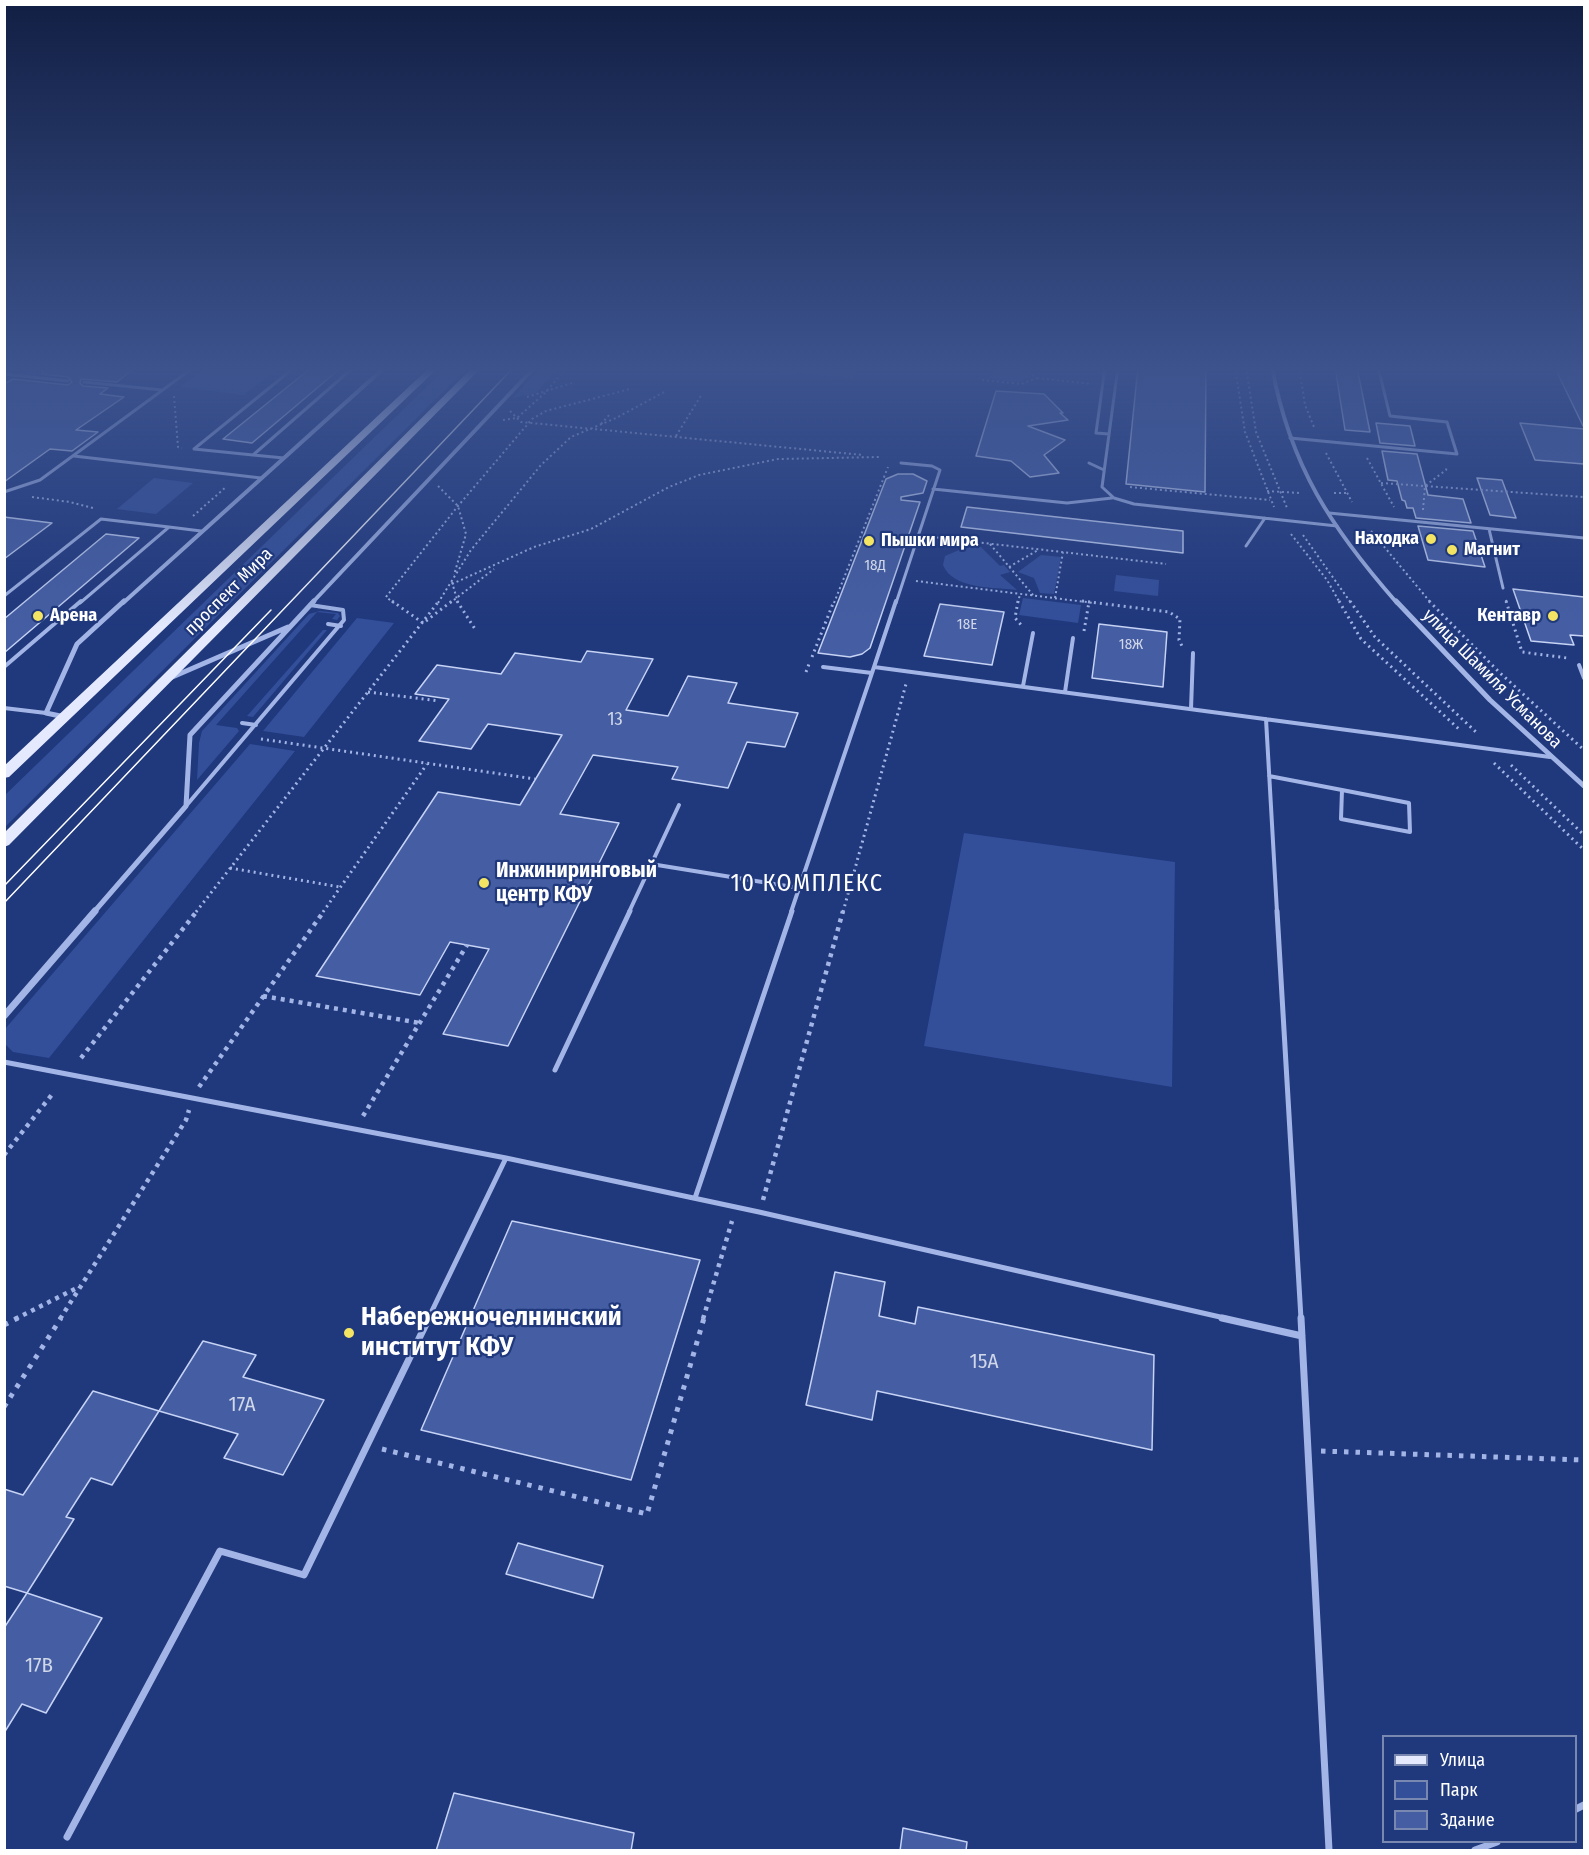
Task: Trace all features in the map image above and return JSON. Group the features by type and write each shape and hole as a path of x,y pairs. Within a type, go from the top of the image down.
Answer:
{"main road":[{"name":"проспект Мира","path":"4,774 344,454"},
{"name":"проспект Мира","path":"4,842 392,454"}],"street":[{"path":"66,717 46,713 77,644 289,454"},
{"path":"4,1016 186,806 190,735 454,454"},
{"name":"улица Шамиля Усманова","path":"1297,454 1315,493 1388,593 1445,657 1550,757 1584,786"},
{"path":"167,679 291,626"}],"lane":[{"path":"4,492 40,480 77,454"},
{"path":"248,454 284,458"},
{"path":"1106,454 1102,484 1104,491 1114,498 1134,504 1337,526"},
{"path":"74,456 261,478"},
{"path":"695,1198 939,469 902,463"},
{"path":"1089,463 1104,470"},
{"path":"933,489 1067,504 1114,498"},
{"path":"1329,513 1584,538"},
{"path":"1246,546 1265,518"},
{"path":"4,596 101,519 201,531"},
{"path":"4,667 169,527"},
{"path":"1489,529 1503,588"},
{"path":"186,806 344,620 343,610 310,605"},
{"path":"328,624 340,626"},
{"path":"1023,686 1033,633"},
{"path":"1065,692 1073,638"},
{"path":"1191,709 1193,653"},
{"path":"874,666 1550,757"},
{"path":"1579,666 1584,678"},
{"path":"824,667 872,673"},
{"path":"4,708 46,713"},
{"path":"1266,719 1329,1851"},
{"path":"242,723 256,725"},
{"path":"1269,776 1342,790 1409,803 1410,832 1341,819 1342,790"},
{"path":"555,1070 679,805"},
{"path":"651,864 799,888"},
{"path":"4,1062 506,1158 759,1212 1302,1336"},
{"path":"67,1837 220,1551 304,1575 506,1158"},
{"path":"1475,1851 1495,1843"}],"path":[{"path":"423,622 386,597 503,454"},
{"path":"81,1058 423,622 451,584 471,550 541,465 553,454"},
{"path":"451,584 534,547 591,530 669,487 699,475 778,459 880,457 847,454"},
{"path":"1253,454 1280,520 1327,580 1361,639 1478,747 1584,850"},
{"path":"1264,454 1278,492 1294,521 1375,637 1584,835"},
{"path":"1327,454 1360,516 1388,554 1434,608 1487,663 1584,750"},
{"path":"1364,454 1402,521"},
{"path":"1422,523 1425,486 1446,470 1451,454"},
{"path":"806,672 891,460"},
{"path":"431,479 458,506 466,534 451,584 455,600 475,629"},
{"path":"1381,483 1584,497"},
{"path":"1102,484 1270,500"},
{"path":"1267,491 1299,493"},
{"path":"1334,493 1347,493"},
{"path":"26,496 70,502 96,509"},
{"path":"918,536 1166,564"},
{"path":"990,544 1033,596"},
{"path":"1009,567 1039,549"},
{"path":"1055,598 1063,552"},
{"path":"423,622 505,561"},
{"path":"903,580 1176,615 1180,619 1179,640 1193,653"},
{"path":"1503,588 1522,652 1577,659 1579,666"},
{"path":"1020,594 1015,618 1033,633"},
{"path":"1073,638 1085,628 1089,603"},
{"path":"759,1212 909,671"},
{"path":"368,692 439,701"},
{"path":"246,737 535,779"},
{"path":"4,1407 186,1120 192,1097 427,764"},
{"path":"230,868 340,887"},
{"path":"355,1129 467,945"},
{"path":"263,996 420,1023"},
{"path":"4,1155 54,1092"},
{"path":"367,1445 646,1514 736,1207"},
{"path":"4,1325 83,1285"},
{"path":"1308,1451 1584,1460"}],"green space":[{"path":"358,454 381,454 5,827 5,795"},
{"path":"154,478 193,483 156,514 117,509"},
{"path":"966,547 981,547 1000,566 1004,565 1010,572 1000,575 1017,590 976,586 956,579 948,573 943,565 945,556"},
{"path":"1041,555 1061,557 1054,594 1040,593 1034,578 1018,572"},
{"path":"1116,575 1159,580 1158,596 1114,591"},
{"path":"1023,598 1081,605 1078,623 1019,615"},
{"path":"320,611 338,613 340,616 337,620 332,619 336,614 317,612 216,725 237,728 239,731 197,780 202,731 309,614"},
{"path":"357,618 394,623 304,737 263,731"},
{"path":"323,630 327,630 253,717 247,716"},
{"path":"250,744 295,751 49,1058 13,1052 5,1044 5,1029"},
{"path":"964,833 1175,862 1172,1087 924,1046"}],"building":[{"path":"4,454 44,454 4,482"},
{"path":"977,454 1046,454 1044,455 1059,473 1030,477 1011,461 976,456"},
{"path":"1129,454 1205,454 1205,492 1126,484"},
{"path":"1383,454 1417,454 1428,495 1463,499 1471,523 1416,518 1413,508 1407,508 1405,501 1402,500 1397,481 1388,480"},
{"path":"1532,454 1584,454 1584,464 1535,460"},
{"path":"898,474 913,474 927,481 923,493 901,497 901,500 920,502 870,648 862,654 850,657 818,653 886,479"},
{"path":"1477,478 1502,480 1516,518 1490,515"},
{"path":"967,507 1183,531 1183,553 961,527"},
{"path":"4,517 52,523 4,559"},
{"name":"Магнит","path":"1418,526 1473,531 1485,567 1428,560"},
{"path":"106,534 139,538 4,653 4,619"},
{"name":"Кентавр","path":"1513,589 1584,597 1584,636 1570,635 1574,645 1531,641"},
{"path":"940,604 1004,612 992,665 924,656"},
{"path":"1099,624 1167,632 1163,687 1092,678"},
{"name":"Инжиниринговый центр КФУ","path":"587,651 653,659 626,710 668,716 688,676 737,683 728,703 798,713 785,747 747,742 728,788 672,779 678,767 593,755 560,814 619,823 508,1046 443,1034 489,949 450,942 420,995 316,976 438,792 520,805 562,735 488,724 471,749 419,741 449,699 415,694 437,665 501,674 515,653 581,662"},
{"path":"512,1221 700,1260 631,1480 421,1430"},
{"path":"835,1272 885,1282 879,1316 915,1324 918,1307 1154,1355 1152,1450 877,1391 872,1420 806,1405"},
{"path":"203,1341 256,1355 243,1377 324,1400 283,1475 224,1458 238,1434 159,1411"},
{"path":"93,1391 159,1411 112,1485 91,1478 66,1517 74,1519 27,1593 4,1586 4,1489 23,1495"},
{"path":"518,1543 603,1566 593,1598 506,1574"},
{"path":"27,1593 102,1618 46,1713 22,1704 4,1733 4,1628"},
{"path":"454,1793 634,1833 631,1851 436,1851"},
{"path":"903,1828 967,1842 966,1851 900,1851"}],"tram line":[{"path":"4,903 432,454"},
{"path":"4,886 271,610"}],"place":[{"name":"Находка","path":"1431,539"},
{"name":"Пышки мира","path":"869,541"},
{"name":"Магнит","path":"1452,550"},
{"name":"Арена","path":"38,616"},
{"name":"Кентавр","path":"1553,616"},
{"name":"Инжиниринговый центр КФУ","path":"484,883"},
{"name":"Набережночелнинский институт КФУ","path":"349,1333"}],"district":[{"name":"10 КОМПЛЕКС","path":"807,884"}]}
